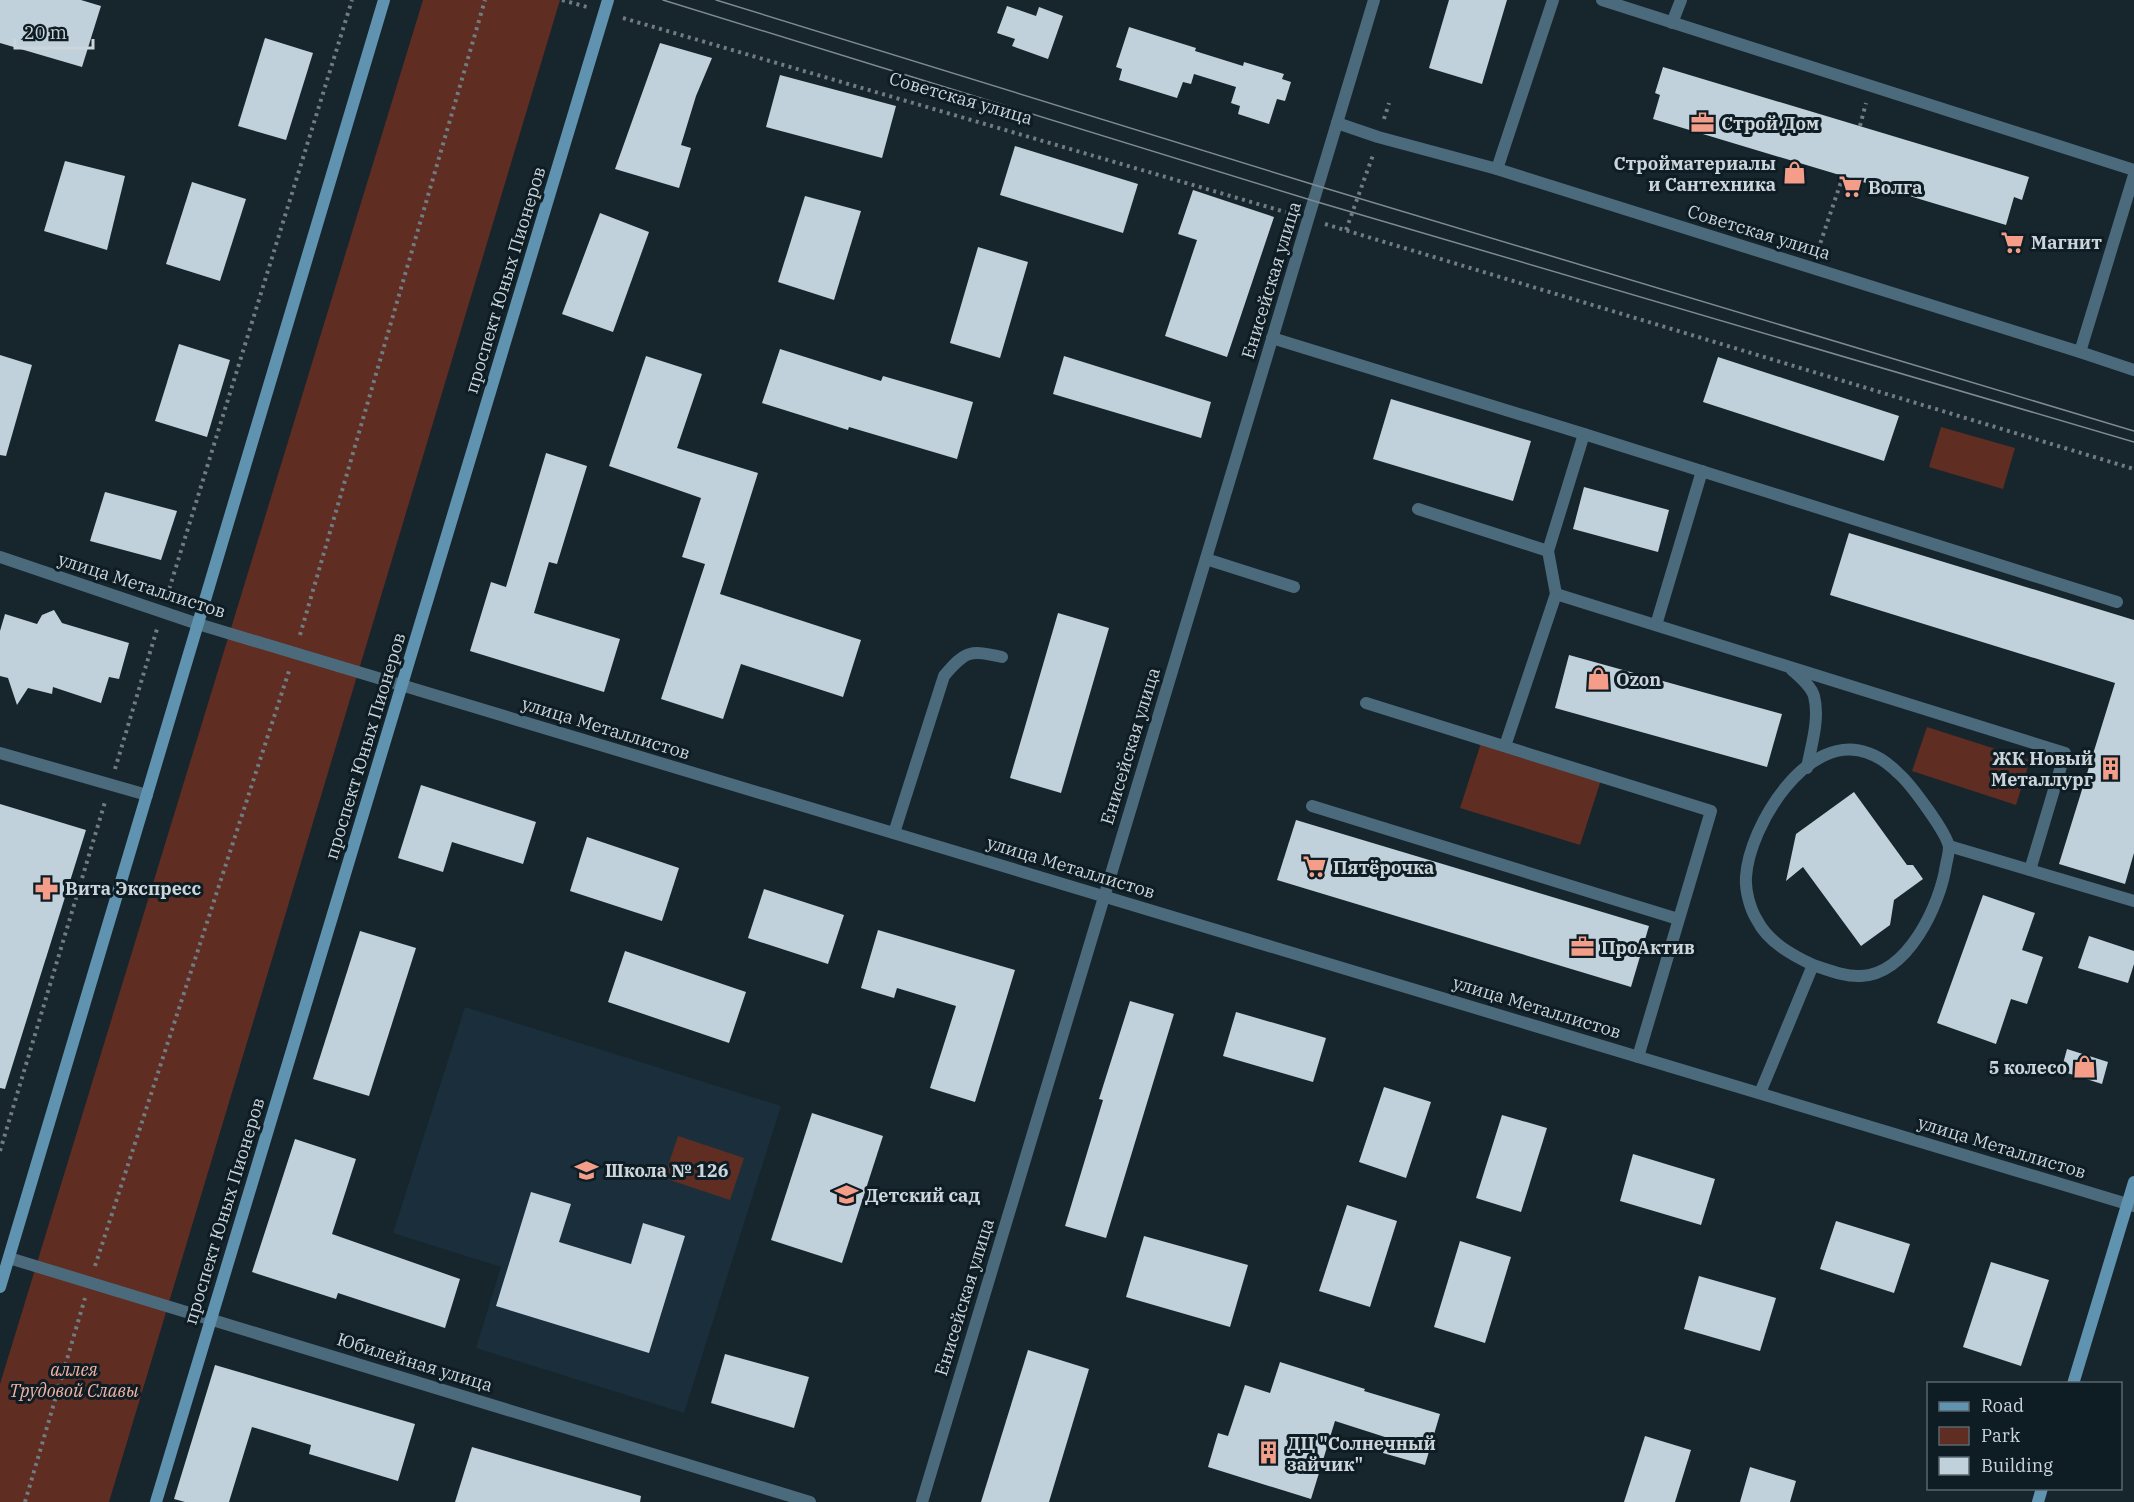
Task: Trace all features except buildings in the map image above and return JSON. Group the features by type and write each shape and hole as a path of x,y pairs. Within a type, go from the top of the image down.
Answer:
{"street":[{"path":"0,1287 384,0"},
{"name":"проспект Юных Пионеров","path":"156,1502 608,0"},
{"name":"Енисейская улица","path":"922,1502 1374,0"},
{"path":"1497,169 1553,0"},
{"path":"1602,0 2134,170"},
{"path":"1672,23 1682,0"},
{"name":"Советская улица","path":"1337,123 1378,137 1497,169 2134,370"},
{"path":"2080,352 2134,175"},
{"path":"1272,338 2117,602"},
{"path":"1505,746 1556,594 1548,551 1584,434"},
{"path":"1656,625 1702,471"},
{"path":"1418,509 1548,551"},
{"name":"улица Металлистов","path":"0,557 198,624 2131,1205"},
{"path":"1206,559 1294,587"},
{"path":"1556,594 2065,753 2030,870"},
{"path":"894,833 945,676 957,660 975,651 1002,657"},
{"path":"1787,666 1803,680 1814,695 1815,723 1807,768"},
{"path":"1366,703 1711,811 1638,1057"},
{"path":"1841,749 1858,749 1887,762 1931,813 1949,846 1942,889 1922,931 1889,968 1862,976 1839,974 1813,965 1783,949 1757,921 1750,901 1746,880 1751,852 1765,818 1787,788 1807,768 1823,756 1841,749"},
{"path":"0,753 147,795"},
{"path":"1312,806 1678,919"},
{"path":"1949,846 2134,901"},
{"path":"1760,1094 1813,965"},
{"path":"2073,1382 2131,1205 2134,1182"},
{"name":"Юбилейная улица","path":"9,1258 810,1502"}],"path":[{"path":"0,1151 163,611 352,0"},
{"path":"25,1502 89,1284 295,653 485,0"},
{"name":"Советская улица","path":"562,0 1346,230 2134,469"},
{"path":"1346,230 1389,103"},
{"path":"1812,268 1843,176"}],"shaded area":[{"name":"Школа № 126","path":"465,1007 781,1106 684,1413 476,1348 501,1267 393,1233"}],"green space":[{"name":"аллея Трудовой Славы","path":"423,0 560,0 109,1502 0,1502 0,1384"},
{"path":"1941,427 2015,448 2003,489 1929,467"},
{"path":"1927,727 2030,760 2016,805 1912,771"},
{"path":"1481,743 1601,780 1580,845 1460,808"},
{"path":"678,1136 744,1158 730,1200 664,1178"}],"tram line":[{"path":"663,0 1314,201 2134,442"},
{"path":"716,0 1318,186 2134,431"}],"place":[{"name":"Строй Дом","path":"1703,123"},
{"name":"Стройматериалы и Сантехника","path":"1794,173"},
{"name":"Волга","path":"1850,187"},
{"name":"Магнит","path":"2013,242"},
{"name":"Ozon","path":"1598,679"},
{"name":"ЖК Новый Металлург","path":"2111,768"},
{"name":"Пятёрочка","path":"1315,867"},
{"name":"Вита Экспресс","path":"47,888"},
{"name":"ПроАктив","path":"1583,947"},
{"name":"5 колесо","path":"2085,1067"},
{"name":"Школа № 126","path":"587,1170"},
{"name":"Детский сад","path":"847,1195"},
{"name":"ДЦ \"Солнечный зайчик\"","path":"1269,1453"}]}
